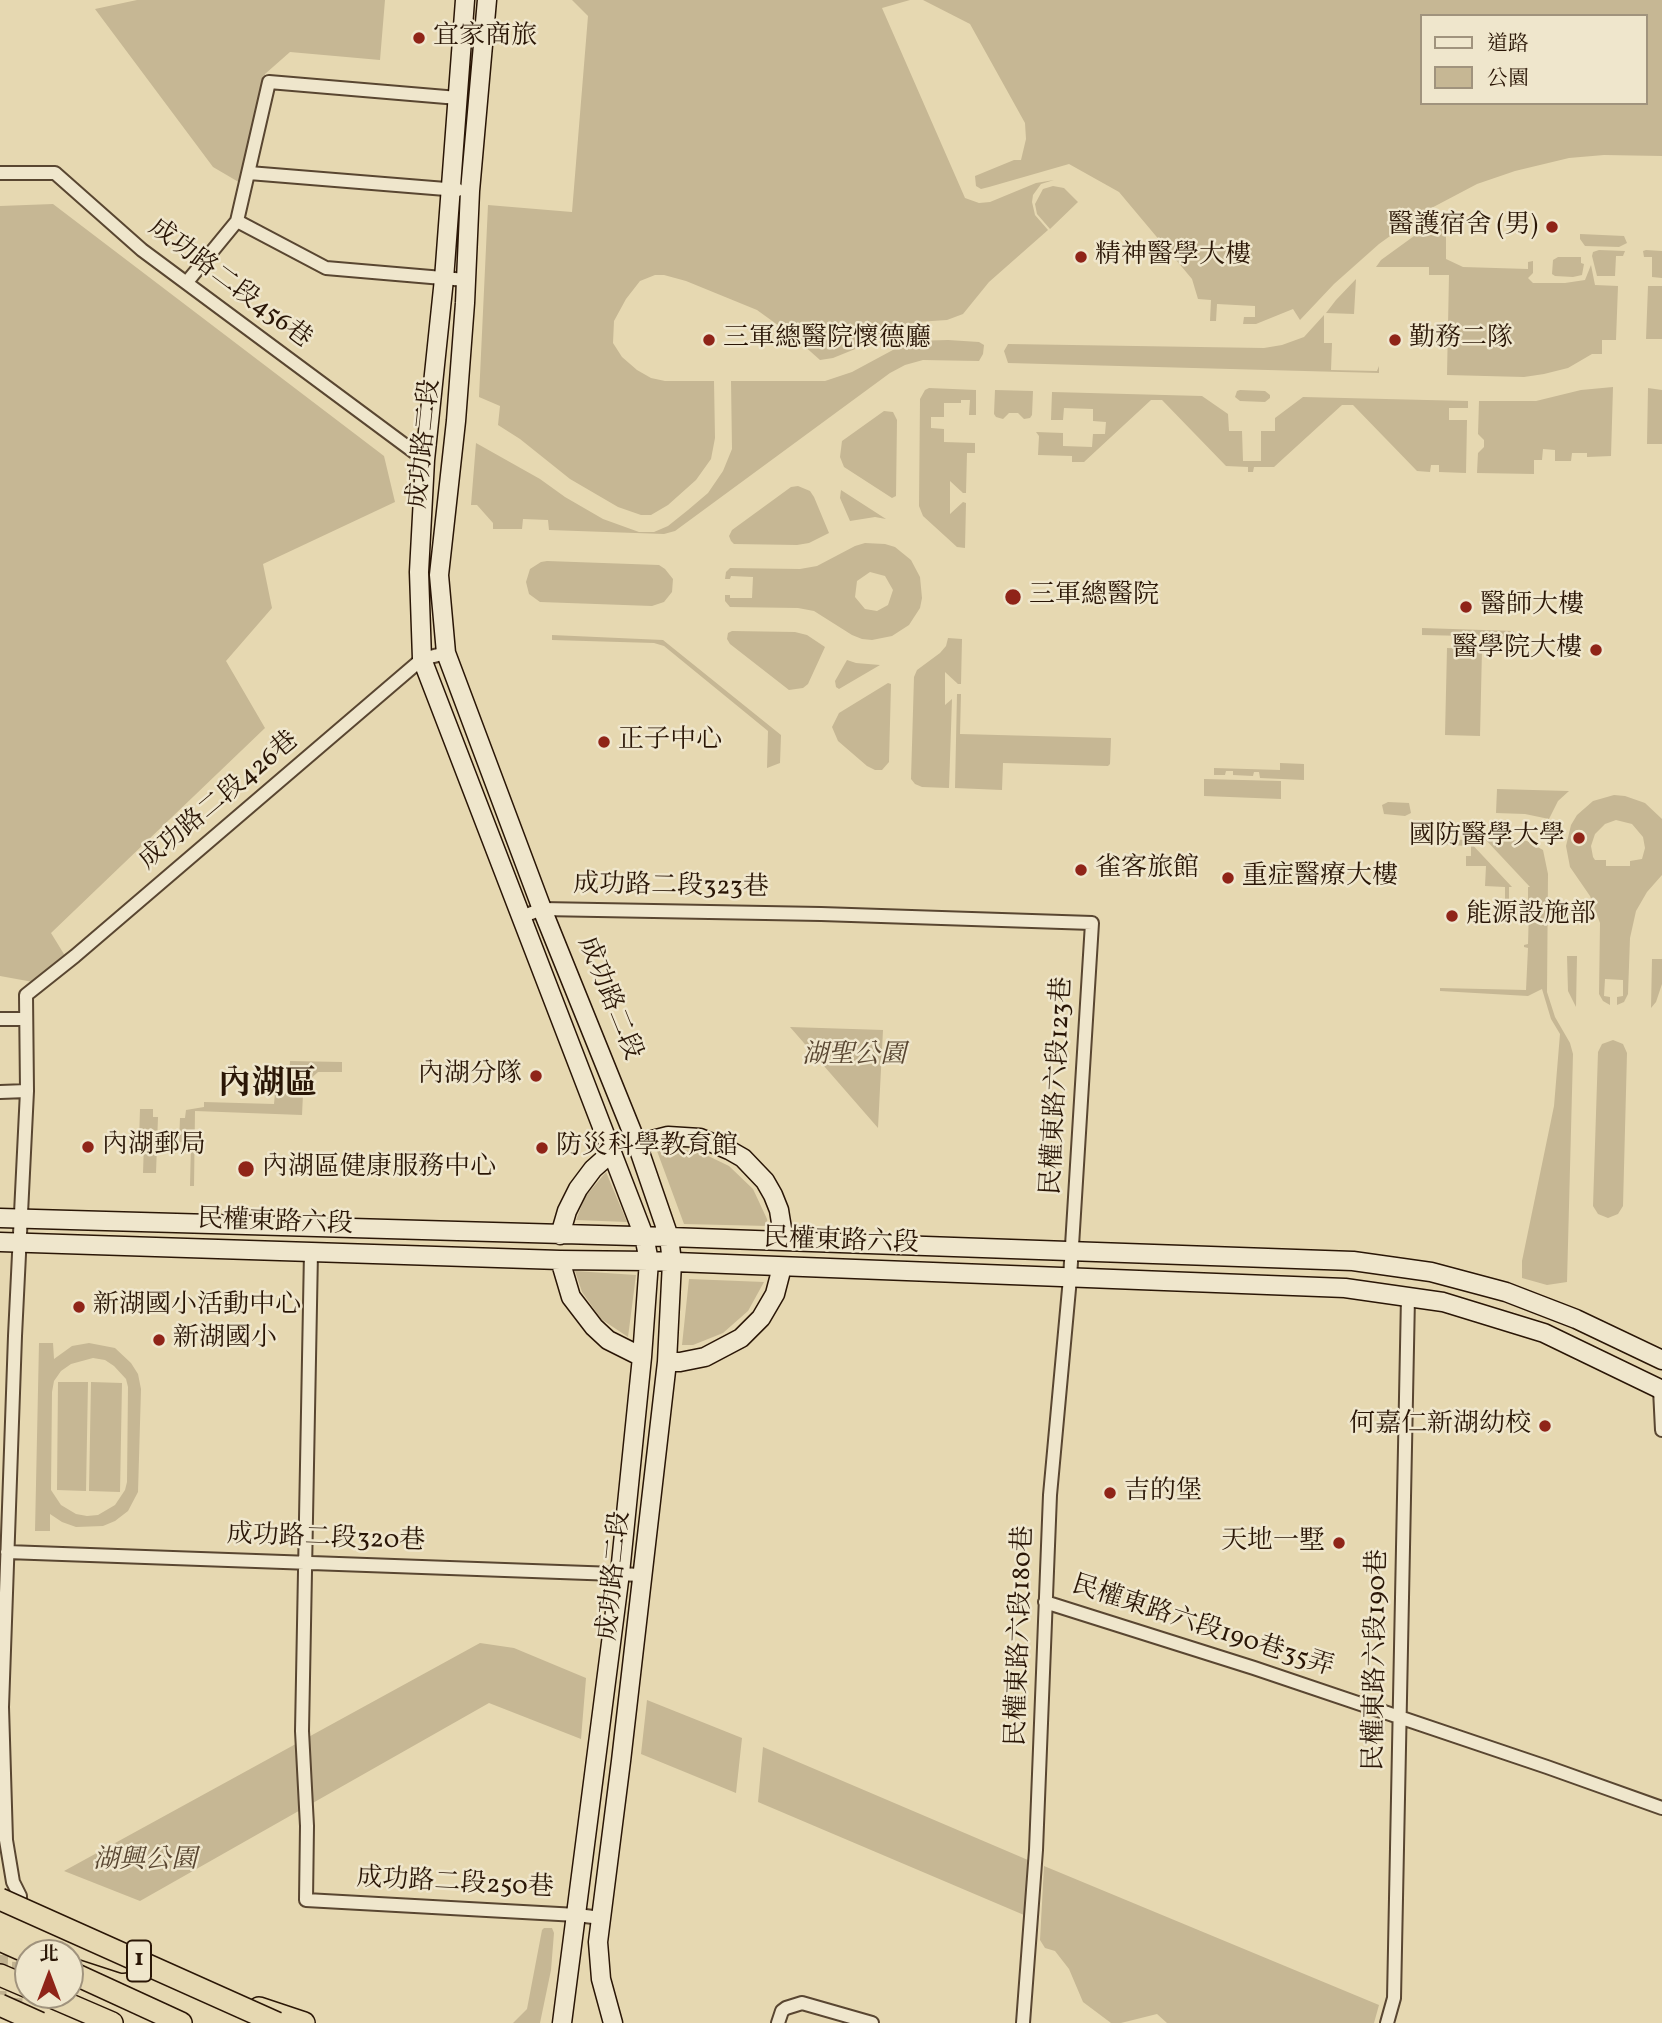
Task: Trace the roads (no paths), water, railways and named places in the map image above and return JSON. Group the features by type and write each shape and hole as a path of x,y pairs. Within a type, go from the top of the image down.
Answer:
{"highway":[{"name":"1","path":"7,1908 277,2023"},
{"path":"7,1908 304,2023"},
{"name":"1","path":"84,1978 181,2023"},
{"path":"7,2008 40,2023"},
{"path":"7,2008 46,2023"},
{"path":"80,2009 112,2023"}],"main road":[{"name":"成功路二段","path":"465,0 444,279 425,460 419,572 422,659 644,1236 649,1261 620,1573 562,2023"},
{"name":"成功路二段","path":"487,0 470,191 456,421 439,575 446,653 542,909 637,1144 669,1237 672,1262 667,1362 598,1942 601,1979 613,2023"},
{"path":"637,1144 668,1136 700,1138 743,1158 765,1181 773,1195 785,1241"},
{"path":"560,1235 567,1211 578,1189 593,1169 612,1152"},
{"name":"民權東路六段","path":"0,1218 644,1236 1353,1261 1431,1272 1506,1292 1576,1319 1662,1360"},
{"name":"民權東路六段","path":"0,1242 649,1261 1345,1289 1443,1302 1545,1334 1661,1390"},
{"path":"560,1260 571,1297 587,1320 608,1340 642,1357"},
{"path":"667,1362 693,1361 741,1338 761,1318 768,1306 782,1267"}],"street":[{"path":"187,282 237,220 269,82 458,98"},
{"name":"成功路二段456巷","path":"0,173 55,173 142,250 425,460"},
{"path":"249,173 470,191"},
{"path":"237,220 326,268 466,280"},
{"name":"成功路二段426巷","path":"26,1019 26,995 422,659 446,653"},
{"name":"成功路二段323巷","path":"521,917 542,909 821,914 1091,923"},
{"name":"民權東路六段123巷","path":"1072,1251 1091,923"},
{"path":"0,1019 26,1019 27,1091 2,1707 7,1908"},
{"path":"0,1092 27,1091"},
{"name":"民權東路六段180巷","path":"1023,2023 1036,1850 1050,1494 1072,1251"},
{"path":"304,1563 312,1252"},
{"name":"民權東路六段190巷","path":"1387,2023 1394,1998 1408,1297"},
{"path":"1661,1390 1662,1430"},
{"name":"成功路二段320巷","path":"7,1552 643,1575"},
{"name":"成功路二段250巷","path":"304,1563 302,1731 306,1811 306,1900 601,1918"},
{"name":"民權東路六段190巷35弄","path":"1045,1602 1242,1664 1662,1808"},
{"path":"778,2023 782,2011 802,2003 873,2023"},
{"path":"0,2011 7,2008"}],"tunnel":[{"path":"0,2003 3,1938"}],"place":[{"name":"宜家商旅","path":"419,38"},
{"name":"醫護宿舍 (男)","path":"1552,227"},
{"name":"精神醫學大樓","path":"1081,257"},
{"name":"三軍總醫院懷德廳","path":"709,340"},
{"name":"勤務二隊","path":"1395,340"},
{"name":"三軍總醫院","path":"1013,597"},
{"name":"醫師大樓","path":"1466,607"},
{"name":"醫學院大樓","path":"1596,650"},
{"name":"正子中心","path":"604,742"},
{"name":"國防醫學大學","path":"1579,838"},
{"name":"雀客旅館","path":"1081,870"},
{"name":"重症醫療大樓","path":"1228,878"},
{"name":"能源設施部","path":"1452,916"},
{"name":"內湖分隊","path":"536,1076"},
{"name":"內湖郵局","path":"88,1147"},
{"name":"防災科學教育館","path":"542,1148"},
{"name":"內湖區健康服務中心","path":"246,1169"},
{"name":"新湖國小活動中心","path":"79,1307"},
{"name":"新湖國小","path":"159,1340"},
{"name":"何嘉仁新湖幼校","path":"1545,1426"},
{"name":"吉的堡","path":"1110,1493"},
{"name":"天地一墅","path":"1339,1543"}],"district":[{"name":"內湖區","path":"268,1087"}],"park label":[{"name":"湖聖公園","path":"854,1057"},
{"name":"湖興公園","path":"145,1862"}]}
